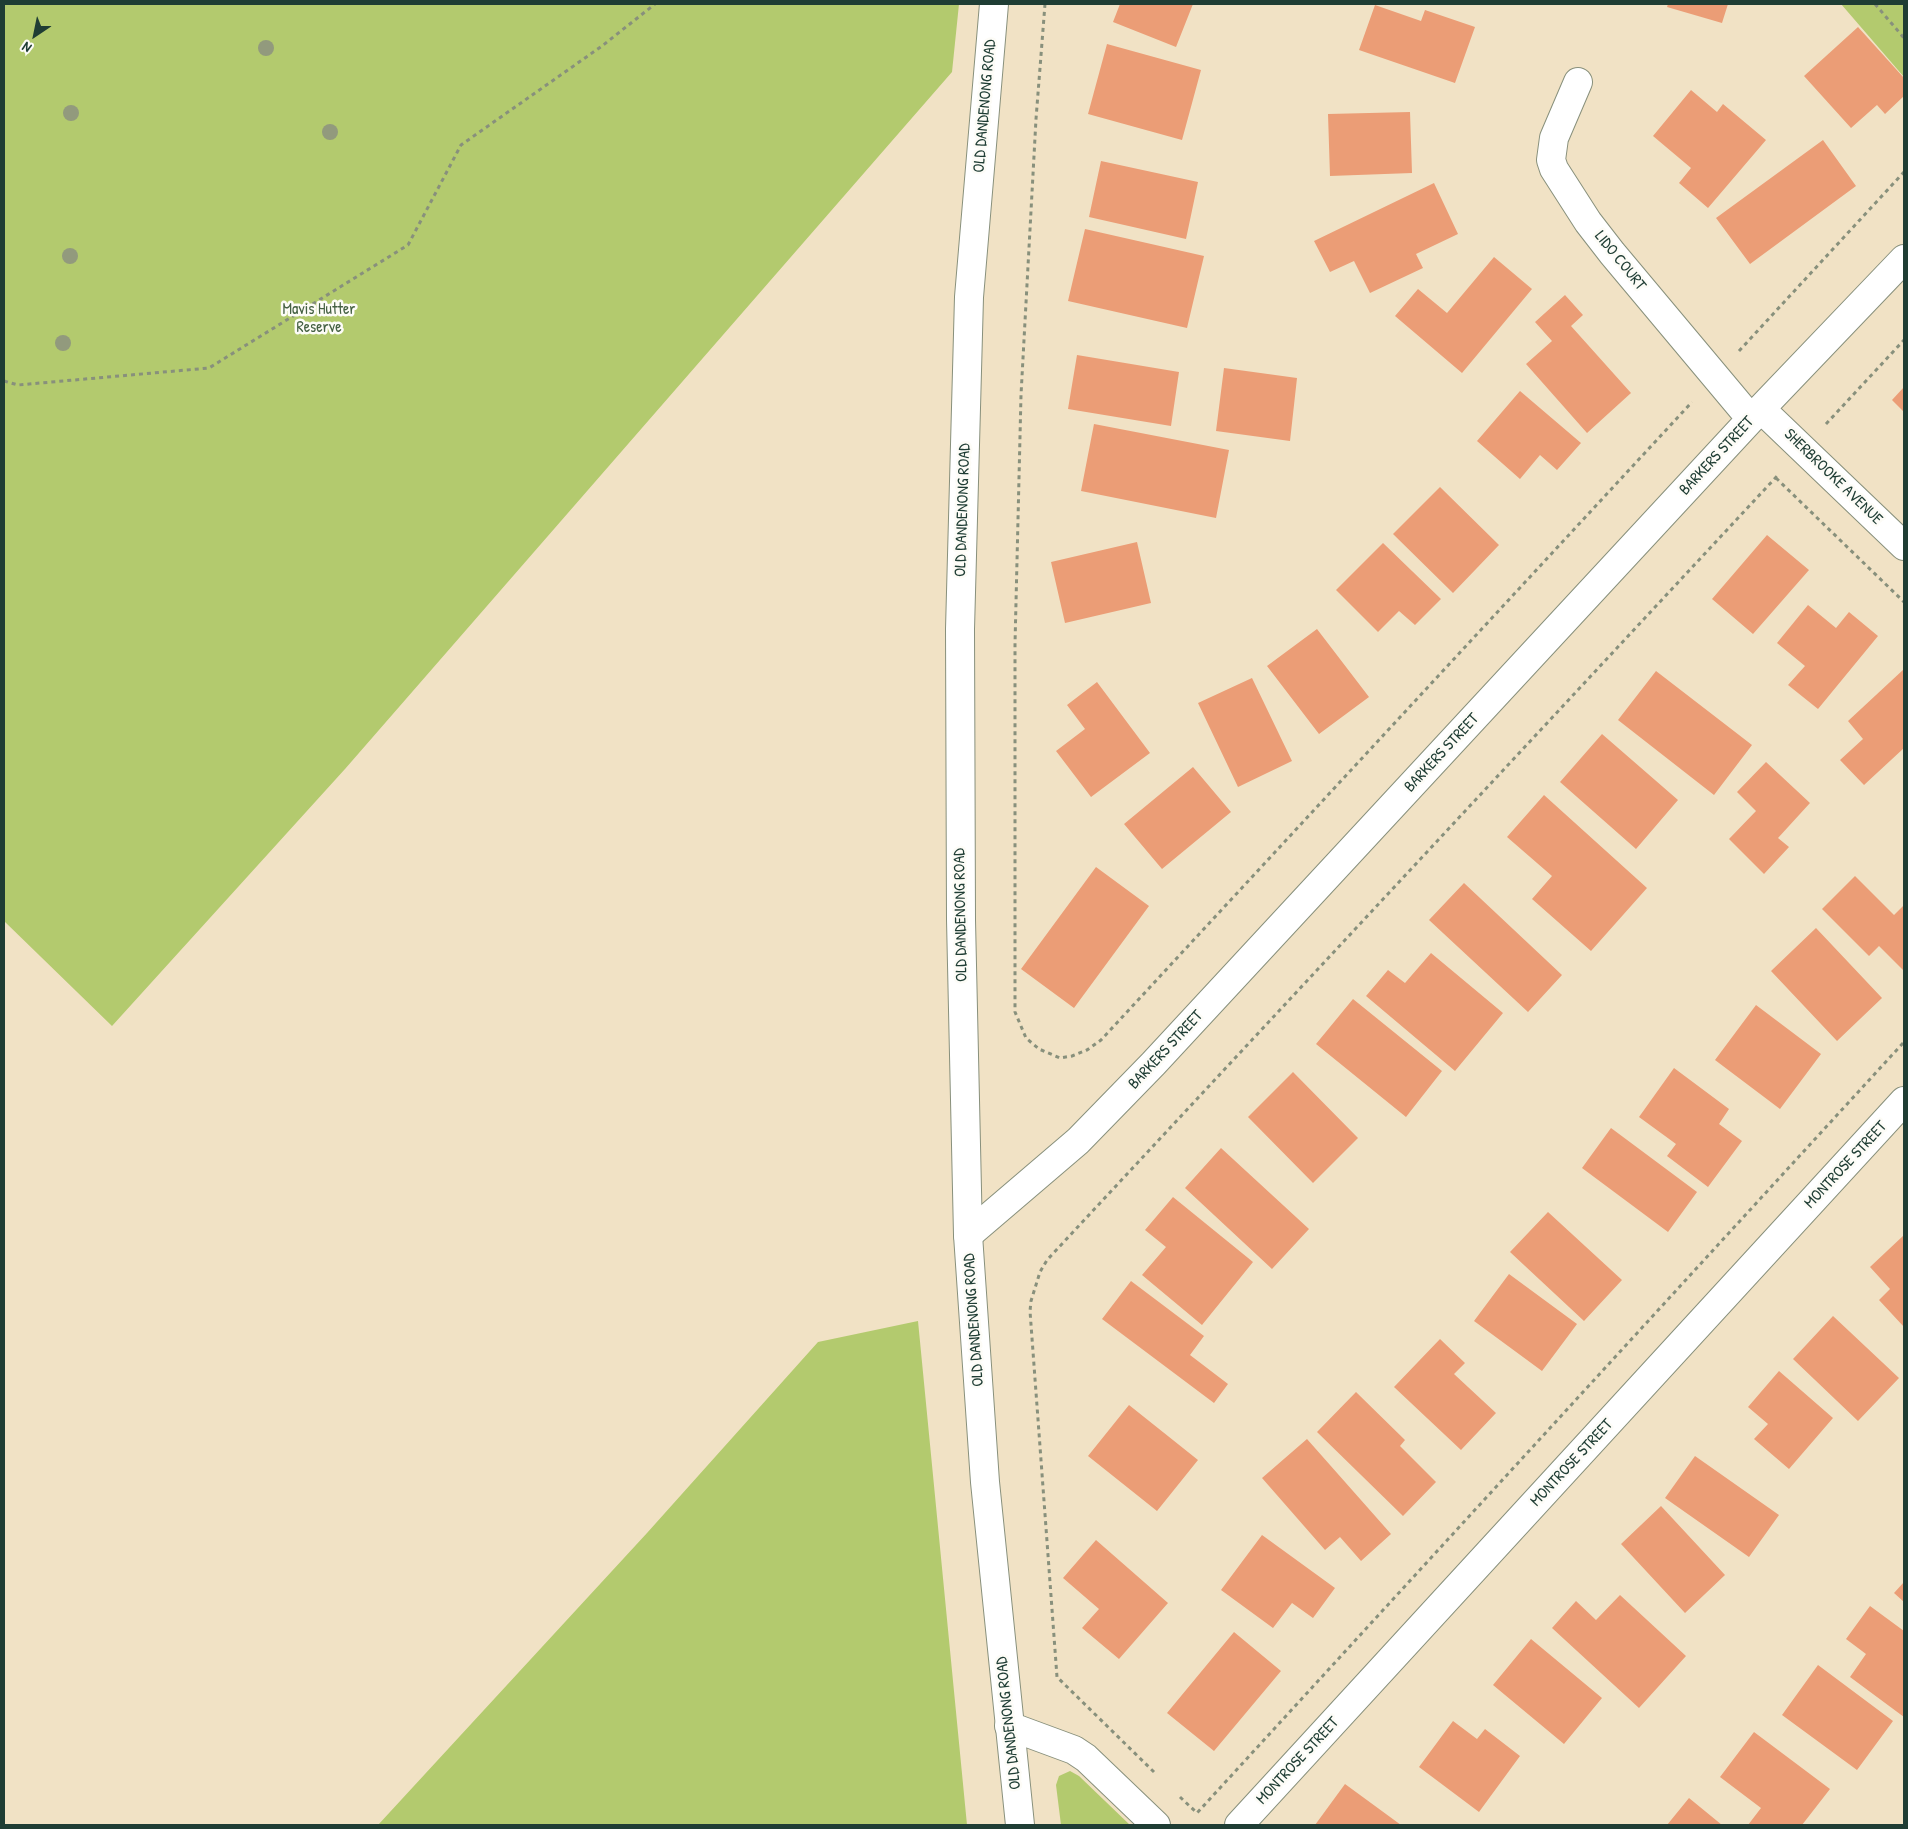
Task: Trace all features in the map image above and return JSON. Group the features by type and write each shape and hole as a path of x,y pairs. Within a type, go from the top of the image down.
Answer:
{"street":[{"name":"OLD DANDENONG ROAD","path":"994,4 969,297 960,629 960,920 968,1235 985,1482 1020,1825"},
{"name":"LIDO COURT","path":"1578,82 1554,138 1551,155 1552,165 1599,236 1715,377 1756,414"},
{"name":"BARKERS STREET","path":"968,1235 1078,1141 1146,1071 1756,414 1904,259"},
{"name":"SHERBROOKE AVENUE","path":"1756,414 1803,448 1904,546"},
{"name":"MONTROSE STREET","path":"1239,1825 1904,1101"},
{"path":"1009,1726 1074,1750 1086,1758 1156,1825"}],"path":[{"path":"4,381 18,385 209,368 408,245 461,145 602,46 655,4"},
{"path":"1045,4 1036,119 1021,395 1015,654 1014,986 1019,1026 1026,1038 1049,1055 1060,1058 1087,1050 1101,1040 1904,172"},
{"path":"1875,4 1904,38"},
{"path":"1155,1772 1057,1677 1030,1311 1031,1301 1040,1272 1047,1260 1904,340"},
{"path":"1776,478 1904,602"},
{"path":"1176,1792 1197,1813 1904,1042"}],"green space":[{"name":"Mavis Hutter Reserve","path":"4,4 959,4 952,72 345,769 112,1026 4,921"},
{"path":"1841,4 1904,4 1904,77"},
{"path":"918,1321 967,1825 378,1825 647,1533 818,1342"},
{"path":"1070,1771 1079,1776 1130,1825 1061,1825 1056,1785 1059,1776"}],"building":[{"path":"1120,4 1193,4 1176,47 1113,22"},
{"path":"1668,4 1728,4 1722,23 1667,7"},
{"path":"1375,5 1421,21 1425,10 1475,27 1455,83 1359,50"},
{"path":"1858,27 1904,78 1904,96 1885,114 1877,105 1851,128 1804,76"},
{"path":"1107,44 1201,70 1182,140 1088,114"},
{"path":"1691,90 1717,112 1723,104 1766,140 1708,208 1679,183 1691,168 1653,136"},
{"path":"1410,112 1412,173 1330,176 1328,114"},
{"path":"1823,140 1856,186 1750,264 1716,218"},
{"path":"1101,161 1198,182 1186,239 1089,217"},
{"path":"1434,183 1458,234 1416,254 1423,268 1370,293 1354,261 1330,272 1314,241"},
{"path":"1085,229 1204,256 1187,328 1068,301"},
{"path":"1494,257 1532,289 1462,373 1395,316 1418,289 1447,313"},
{"path":"1565,295 1583,315 1571,326 1631,393 1587,433 1526,364 1552,341 1535,322"},
{"path":"1077,355 1179,372 1171,426 1068,409"},
{"path":"1224,368 1297,378 1290,441 1216,431"},
{"path":"1904,387 1904,412 1892,400"},
{"path":"1520,391 1581,443 1557,470 1540,455 1520,479 1477,441"},
{"path":"1094,424 1229,450 1216,518 1081,491"},
{"path":"1440,487 1499,545 1453,593 1393,534"},
{"path":"1767,535 1809,570 1753,634 1712,599"},
{"path":"1137,542 1151,603 1065,623 1051,562"},
{"path":"1383,543 1441,599 1415,625 1399,611 1378,632 1336,590"},
{"path":"1808,605 1836,628 1849,612 1878,636 1818,709 1788,685 1805,666 1777,643"},
{"path":"1317,629 1369,697 1319,734 1267,666"},
{"path":"1904,669 1904,748 1864,785 1840,760 1863,739 1848,721"},
{"path":"1656,671 1752,745 1714,795 1618,720"},
{"path":"1252,678 1292,761 1238,787 1198,703"},
{"path":"1097,682 1150,753 1091,797 1056,751 1085,729 1067,705"},
{"path":"1602,734 1678,800 1636,849 1560,782"},
{"path":"1766,762 1810,803 1778,838 1789,847 1764,874 1729,839 1756,811 1737,792"},
{"path":"1193,767 1231,812 1162,869 1124,824"},
{"path":"1544,795 1647,888 1591,951 1532,899 1552,876 1507,837"},
{"path":"1096,867 1149,906 1074,1008 1021,969"},
{"path":"1855,876 1894,915 1904,905 1903,970 1879,946 1869,956 1822,909"},
{"path":"1464,883 1562,975 1528,1012 1429,920"},
{"path":"1816,928 1882,998 1837,1041 1771,971"},
{"path":"1431,953 1503,1013 1455,1071 1366,996 1388,970 1405,983"},
{"path":"1353,999 1442,1071 1406,1117 1316,1044"},
{"path":"1756,1005 1821,1054 1780,1109 1715,1060"},
{"path":"1674,1068 1729,1109 1719,1124 1742,1141 1708,1187 1667,1156 1676,1144 1639,1117"},
{"path":"1293,1072 1358,1138 1313,1183 1248,1117"},
{"path":"1611,1128 1697,1192 1668,1232 1582,1168"},
{"path":"1221,1148 1309,1229 1272,1269 1185,1188"},
{"path":"1173,1197 1253,1262 1202,1325 1142,1275 1166,1247 1145,1230"},
{"path":"1548,1212 1622,1280 1584,1321 1510,1252"},
{"path":"1904,1235 1904,1327 1879,1300 1890,1289 1870,1267"},
{"path":"1509,1274 1577,1324 1542,1371 1474,1321"},
{"path":"1131,1281 1204,1336 1190,1355 1228,1384 1214,1403 1102,1319"},
{"path":"1833,1316 1899,1378 1858,1421 1793,1359"},
{"path":"1440,1339 1465,1363 1454,1374 1496,1413 1461,1450 1394,1387"},
{"path":"1779,1371 1833,1418 1789,1469 1754,1439 1768,1424 1748,1407"},
{"path":"1356,1392 1405,1440 1400,1446 1436,1482 1403,1516 1317,1432"},
{"path":"1129,1405 1198,1460 1157,1511 1088,1456"},
{"path":"1307,1439 1391,1534 1361,1561 1340,1537 1325,1550 1262,1478"},
{"path":"1695,1456 1779,1515 1749,1557 1665,1498"},
{"path":"1661,1506 1725,1575 1685,1613 1621,1544"},
{"path":"1262,1535 1335,1588 1313,1618 1292,1603 1273,1628 1221,1590"},
{"path":"1096,1540 1168,1603 1119,1659 1082,1628 1099,1609 1063,1578"},
{"path":"1904,1582 1904,1602 1894,1593"},
{"path":"1620,1595 1686,1656 1639,1708 1552,1628 1576,1601 1596,1620"},
{"path":"1870,1606 1904,1631 1904,1717 1850,1677 1866,1654 1846,1639"},
{"path":"1234,1632 1281,1671 1214,1751 1167,1713"},
{"path":"1531,1639 1602,1698 1564,1744 1493,1685"},
{"path":"1818,1665 1893,1721 1857,1770 1782,1715"},
{"path":"1453,1721 1477,1739 1485,1729 1520,1756 1479,1812 1419,1767"},
{"path":"1754,1732 1830,1789 1802,1825 1748,1825 1761,1808 1720,1777"},
{"path":"1345,1784 1401,1825 1315,1825"},
{"path":"1689,1798 1722,1825 1667,1825"}]}
